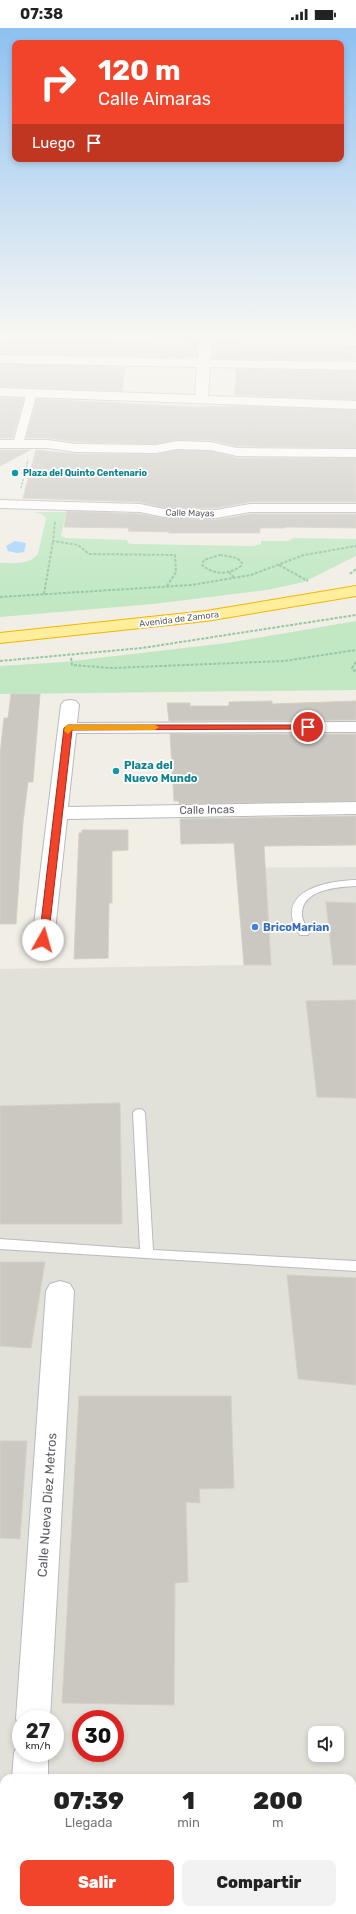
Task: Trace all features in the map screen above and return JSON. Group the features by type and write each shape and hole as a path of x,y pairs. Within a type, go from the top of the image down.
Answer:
{"highway":[{"path":"317,591 356,581"},
{"name":"Avenida de Zamora","path":"0,638 206,616 317,591 356,591"},
{"name":"Avenida de Zamora","path":"0,650 144,637 356,604"}],"street":[{"path":"25,444 28,422"},
{"path":"0,444 48,444 76,448 142,449 156,449 177,445 211,446 237,452 356,453"},
{"name":"Calle Mayas","path":"0,504 56,507 140,508 164,513 216,514 250,508 356,508"},
{"path":"43,940 70,705"},
{"path":"68,728 356,727"},
{"name":"Calle Incas","path":"58,813 356,808"},
{"name":"Calle Nueva Diez Metros","path":"34,1710 60,1291"},
{"path":"30,1774 31,1762"}],"lane":[{"path":"304,933 296,914 300,901 315,889 337,883 356,883"},
{"path":"139,1113 147,1254"},
{"path":"0,1244 356,1266"}],"path":[{"path":"17,504 25,444"},
{"path":"44,594 56,507"},
{"path":"52,541 67,542 84,547 89,554 175,555 176,572 166,586"},
{"path":"0,597 192,585 251,575 304,554 356,546"},
{"path":"228,572 242,566 240,561 232,556 220,555 208,558 202,562 202,565 209,570 228,572 234,578"},
{"path":"279,564 317,591"},
{"path":"0,661 142,648 356,615"},
{"path":"71,658 72,665 112,668 284,661 356,650"},
{"path":"356,662 352,668 356,673"}],"shaded area":[{"path":"356,867 356,1774 0,1774 0,969 244,965 236,868"}],"green space":[{"path":"34,512 69,512 66,513 61,536 65,538 127,540 128,543 132,544 253,546 261,544 261,541 288,541 294,538 356,539 356,556 304,582 267,590 153,604 0,617 0,563 26,562 35,558 38,554 46,518 43,515"},
{"path":"356,621 356,690 0,694 0,666 64,662 227,643"}],"water":[{"path":"15,541 26,543 24,552 17,553 8,551 6,546"}],"building":[{"path":"0,422 17,422 13,438 0,438"},
{"path":"31,422 356,422 356,448 237,446 211,440 177,440 156,444 76,442 48,438 26,438"},
{"path":"0,450 30,450 0,466"},
{"path":"36,450 76,454 156,454 177,450 211,451 237,458 356,458 356,502 250,502 216,508 164,508 140,502 23,498"},
{"path":"67,511 140,514 164,518 216,520 250,514 356,514 356,528 260,528 260,533 169,533 128,531 129,528 64,527"},
{"path":"11,694 40,694 33,782 28,782 23,822 16,924 0,924 0,754 4,718 8,718"},
{"path":"272,701 272,704 356,701 356,720 169,721 167,703 190,703 190,706 229,706 229,702"},
{"path":"170,734 356,734 356,801 179,804 179,801 174,801"},
{"path":"356,816 356,845 264,846 271,965 244,965 234,843 181,844 180,819"},
{"path":"82,830 128,830 128,850 112,851 112,903 109,903 108,958 74,959 79,833 82,833"},
{"path":"326,902 356,903 356,965 333,965"},
{"path":"356,1000 356,1098 317,1097 306,1001"},
{"path":"120,1103 122,1224 0,1224 0,1106"},
{"path":"0,1262 45,1262 31,1348 0,1346"},
{"path":"287,1275 356,1278 356,1385 298,1379"},
{"path":"79,1396 231,1396 234,1488 199,1489 200,1503 186,1502 188,1582 175,1583 174,1705 62,1703"},
{"path":"0,1441 27,1441 20,1539 0,1538"}],"slow traffic":[{"path":"68,731 68,728 155,727"}],"place":[{"name":"Plaza del Quinto Centenario","path":"15,473"},
{"name":"Plaza del Nuevo Mundo","path":"116,771"},
{"name":"BricoMarian","path":"255,927"}],"route":[{"path":"43,940 68,728 308,727"}]}
